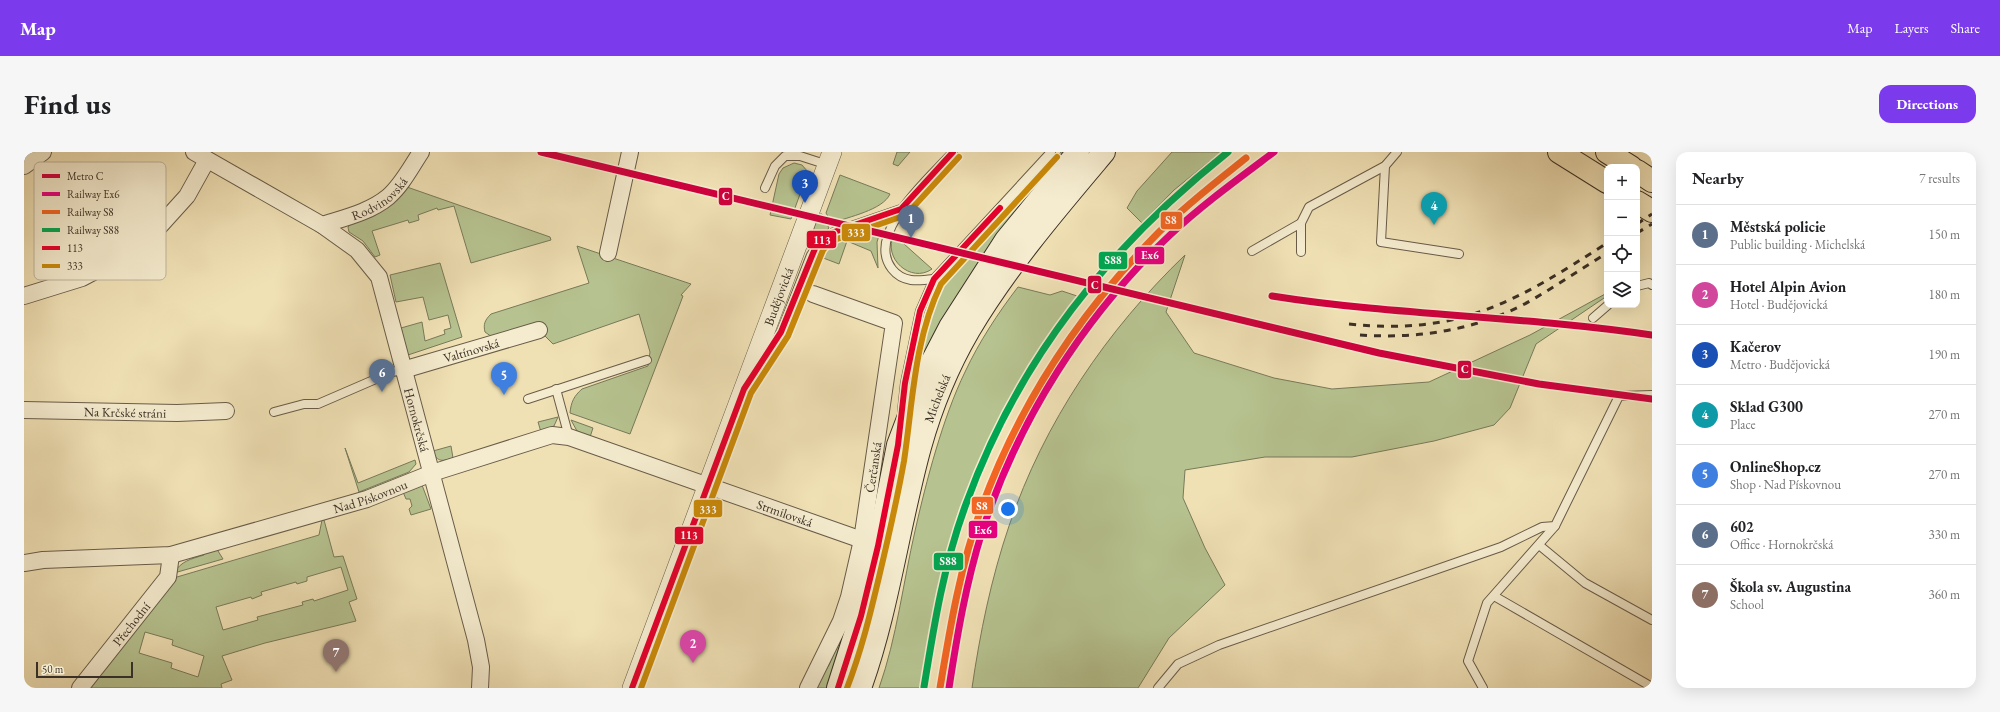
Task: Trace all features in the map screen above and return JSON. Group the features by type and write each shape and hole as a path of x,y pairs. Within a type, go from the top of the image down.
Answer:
{"highway":[{"path":"1559,152 1604,180"},
{"path":"1607,152 1626,164"},
{"path":"1640,173 1652,181"}],"main road":[{"name":"Michelská","path":"838,688 861,616 878,546 898,445 923,379 950,326 970,293 1006,240 1078,152"},
{"name":"Michelská","path":"860,688 870,660 884,611 921,447 942,385 968,332 995,289 1034,237 1104,152"}],"street":[{"path":"24,166 43,152"},
{"name":"Rodvinovská","path":"322,225 359,213 387,197 405,176 421,152"},
{"path":"608,253 630,152"},
{"path":"166,220 187,196 200,156"},
{"name":"Hornokrčská","path":"200,156 322,225 357,250 379,277 476,640 481,667 480,688"},
{"name":"Budějovická","path":"632,688 830,158"},
{"path":"24,296 76,280"},
{"name":"Čerčanská","path":"808,688 841,621 849,598 862,540 894,323 813,294"},
{"name":"Valtínovská","path":"403,370 539,330"},
{"name":"Na Krčské stráni","path":"24,410 177,413 226,411"},
{"name":"Nad Pískovnou","path":"24,562 171,555 367,499 432,473 552,435 569,437 708,486"},
{"name":"Strmilovská","path":"708,486 862,540"},
{"name":"Přechodní","path":"80,688 168,577 171,555"}],"lane":[{"path":"934,279 910,281 903,278 891,268 887,260 886,252 887,234 901,209 953,152"},
{"path":"898,445 905,383 918,318 926,294 934,279 1051,152"},
{"path":"1301,252 1301,223 1309,206 1385,166 1397,152"},
{"path":"765,188 775,166 785,156 830,158"},
{"path":"1385,166 1381,242 1459,254"},
{"path":"744,389 781,332 811,255 820,242 834,232 901,209"},
{"path":"1252,251 1301,223"},
{"path":"1640,285 1649,283 1652,285"},
{"path":"1593,318 1605,308"},
{"path":"528,399 647,360"},
{"path":"274,412 304,404 318,404 392,372 403,370"},
{"path":"556,389 569,437"},
{"path":"1482,688 1468,661 1487,603 1555,526 1619,396 1652,395"},
{"path":"1158,688 1178,664 1219,645 1501,547 1542,527 1555,526"},
{"path":"1538,545 1585,583 1652,620"},
{"path":"1494,596 1652,687"}],"green space":[{"path":"897,152 910,152 898,166 893,164"},
{"path":"1061,152 1068,152 916,372 922,329 933,298 938,289"},
{"path":"1172,152 1221,152 1174,190 1142,223 1127,208 1137,191"},
{"path":"794,163 802,165 808,172 791,219 770,215 779,174 783,168"},
{"path":"840,175 890,194 886,200 873,209 832,223 826,213"},
{"path":"407,187 550,237 551,240 471,263 454,206 438,210 437,208 418,215 419,220 409,223 408,220 372,231 380,255 375,257 363,241 349,232 348,227 353,223 379,213 392,203"},
{"path":"819,214 822,214 829,228 816,240 811,237"},
{"path":"875,227 881,229 877,242 878,268 871,251 847,241 839,264 818,256 830,245 844,237"},
{"path":"894,235 932,269 924,273 916,273 908,271 901,266 895,260 892,252 891,244"},
{"path":"577,246 691,284 681,295 683,296 630,434 570,413 573,400 582,389 648,366 650,352 639,314 553,344 543,334 492,337 485,332 485,322 491,314 589,283"},
{"path":"1185,255 1166,312 1194,353 1274,378 1332,389 1429,382 1530,335 1604,295 1604,298 1536,344 1510,408 1494,425 1434,441 1352,457 1265,457 1185,470 1183,498 1205,548 1225,585 1169,638 1138,688 972,688 982,627 991,586 1009,526 1023,488 1040,450 1060,414 1104,346 1156,284"},
{"path":"440,263 462,337 408,355 401,328 422,322 425,341 445,334 444,330 451,328 448,315 429,320 423,297 396,302 390,275"},
{"path":"1018,287 1050,295 1062,291 1080,297 1053,331 1029,367 988,443 971,483 957,523 945,565 935,607 922,688 879,688 891,649 919,512 942,429 970,361 989,328"},
{"path":"558,417 554,426 541,432 538,422"},
{"path":"571,420 593,428 590,437 577,431"},
{"path":"451,446 453,458 441,460 436,458 433,451"},
{"path":"345,448 358,483 415,460 416,464 409,472 359,492"},
{"path":"422,485 431,509 411,515 409,509 412,506 410,499 406,499 403,492"},
{"path":"322,520 324,520 334,557 343,556 357,599 349,602 356,621 265,643 222,656 232,680 221,684 222,688 89,688 177,577 319,535","holes":["341,567 348,590 314,601 313,599 302,602 303,605 257,617 258,620 223,630 216,607 251,597 252,599 262,595 261,592 296,582 297,584 307,581 307,577","145,632 173,640 172,645 204,656 198,677 171,668 172,663 139,653"]},
{"path":"218,545 218,551 223,559 174,573 183,563 204,555 203,549"},
{"path":"844,630 849,631 830,688 815,688 829,665"}],"railway":[{"path":"1640,222 1652,214"},
{"path":"1640,231 1652,224"},
{"path":"1349,324 1388,326 1423,325 1456,319 1486,310 1544,282 1604,245"},
{"path":"1360,335 1382,336 1426,334 1469,326 1510,311 1530,301 1604,255"}],"metro line":[{"name":"C","path":"541,152 1379,353 1539,384 1652,399"},
{"name":"C","path":"1272,296 1367,308 1557,324 1652,335"}],"rail line":[{"name":"S88","path":"924,687 940,594 958,526 988,451 1012,401 1041,354 1072,309 1106,267 1144,227 1184,189 1228,152"},
{"name":"Ex6","path":"949,688 967,590 982,532 997,490 1014,450 1057,372 1082,335 1109,300 1139,266 1170,235 1195,213 1220,192 1274,152"},
{"name":"S8","path":"940,688 961,575 981,509 996,470 1033,396 1078,327 1103,294 1130,263 1180,212 1246,158"}],"transit line":[{"name":"113","path":"632,688 744,389 781,332 816,246 824,237 834,232 901,209 953,152"},
{"name":"333","path":"641,688 751,393 788,336 823,250 829,243 837,239 906,215 959,157"},
{"name":"333","path":"847,688 857,661 869,619 892,519 904,461 920,349 932,305 941,284 1057,157"},
{"name":"113","path":"838,688 861,616 878,546 898,445 905,383 920,311 934,279 1000,208"}],"place":[{"name":"Kačerov","path":"805,203"},
{"name":"Sklad G300","path":"1434,225"},
{"name":"Městská policie","path":"911,238"},
{"name":"602","path":"382,392"},
{"name":"OnlineShop.cz","path":"504,395"},
{"name":"Hotel Alpin Avion","path":"693,663"},
{"name":"Škola sv. Augustina","path":"336,672"}]}
